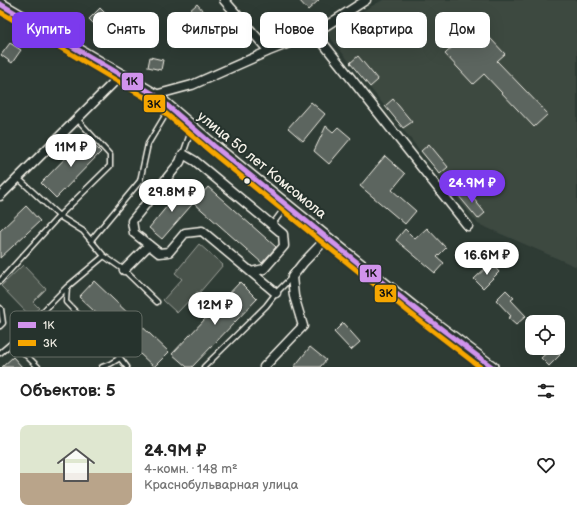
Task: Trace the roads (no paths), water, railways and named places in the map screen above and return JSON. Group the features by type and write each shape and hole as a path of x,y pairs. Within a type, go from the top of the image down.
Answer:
{"street":[{"path":"224,0 269,51"},
{"path":"328,25 366,0"},
{"name":"улица 50 лет Комсомола","path":"0,4 155,95 192,128 327,238 419,312 492,367"},
{"path":"155,95 192,85 277,48"},
{"path":"327,48 468,226"},
{"path":"0,196 121,75"},
{"path":"251,272 264,269 284,246 283,234 195,161 183,154 180,162 132,221 134,233 159,253 169,252 185,233 202,231 276,293"},
{"path":"264,367 303,326 294,296 292,277 327,238"},
{"path":"124,270 149,245"}],"lane":[{"path":"91,240 140,181 148,144 170,108"},
{"path":"0,281 59,216 110,166 110,155 77,119"},
{"path":"183,154 192,128"},
{"path":"18,178 59,216 83,231 104,256 124,270 157,302"},
{"path":"272,224 287,205"},
{"path":"43,311 67,287 104,256"},
{"path":"204,367 266,306 276,293 292,277"},
{"path":"67,287 66,302 75,311"},
{"path":"0,308 3,323 0,326"},
{"path":"0,353 10,345"},
{"path":"28,357 38,367"},
{"path":"102,367 120,358 127,367"}]}
